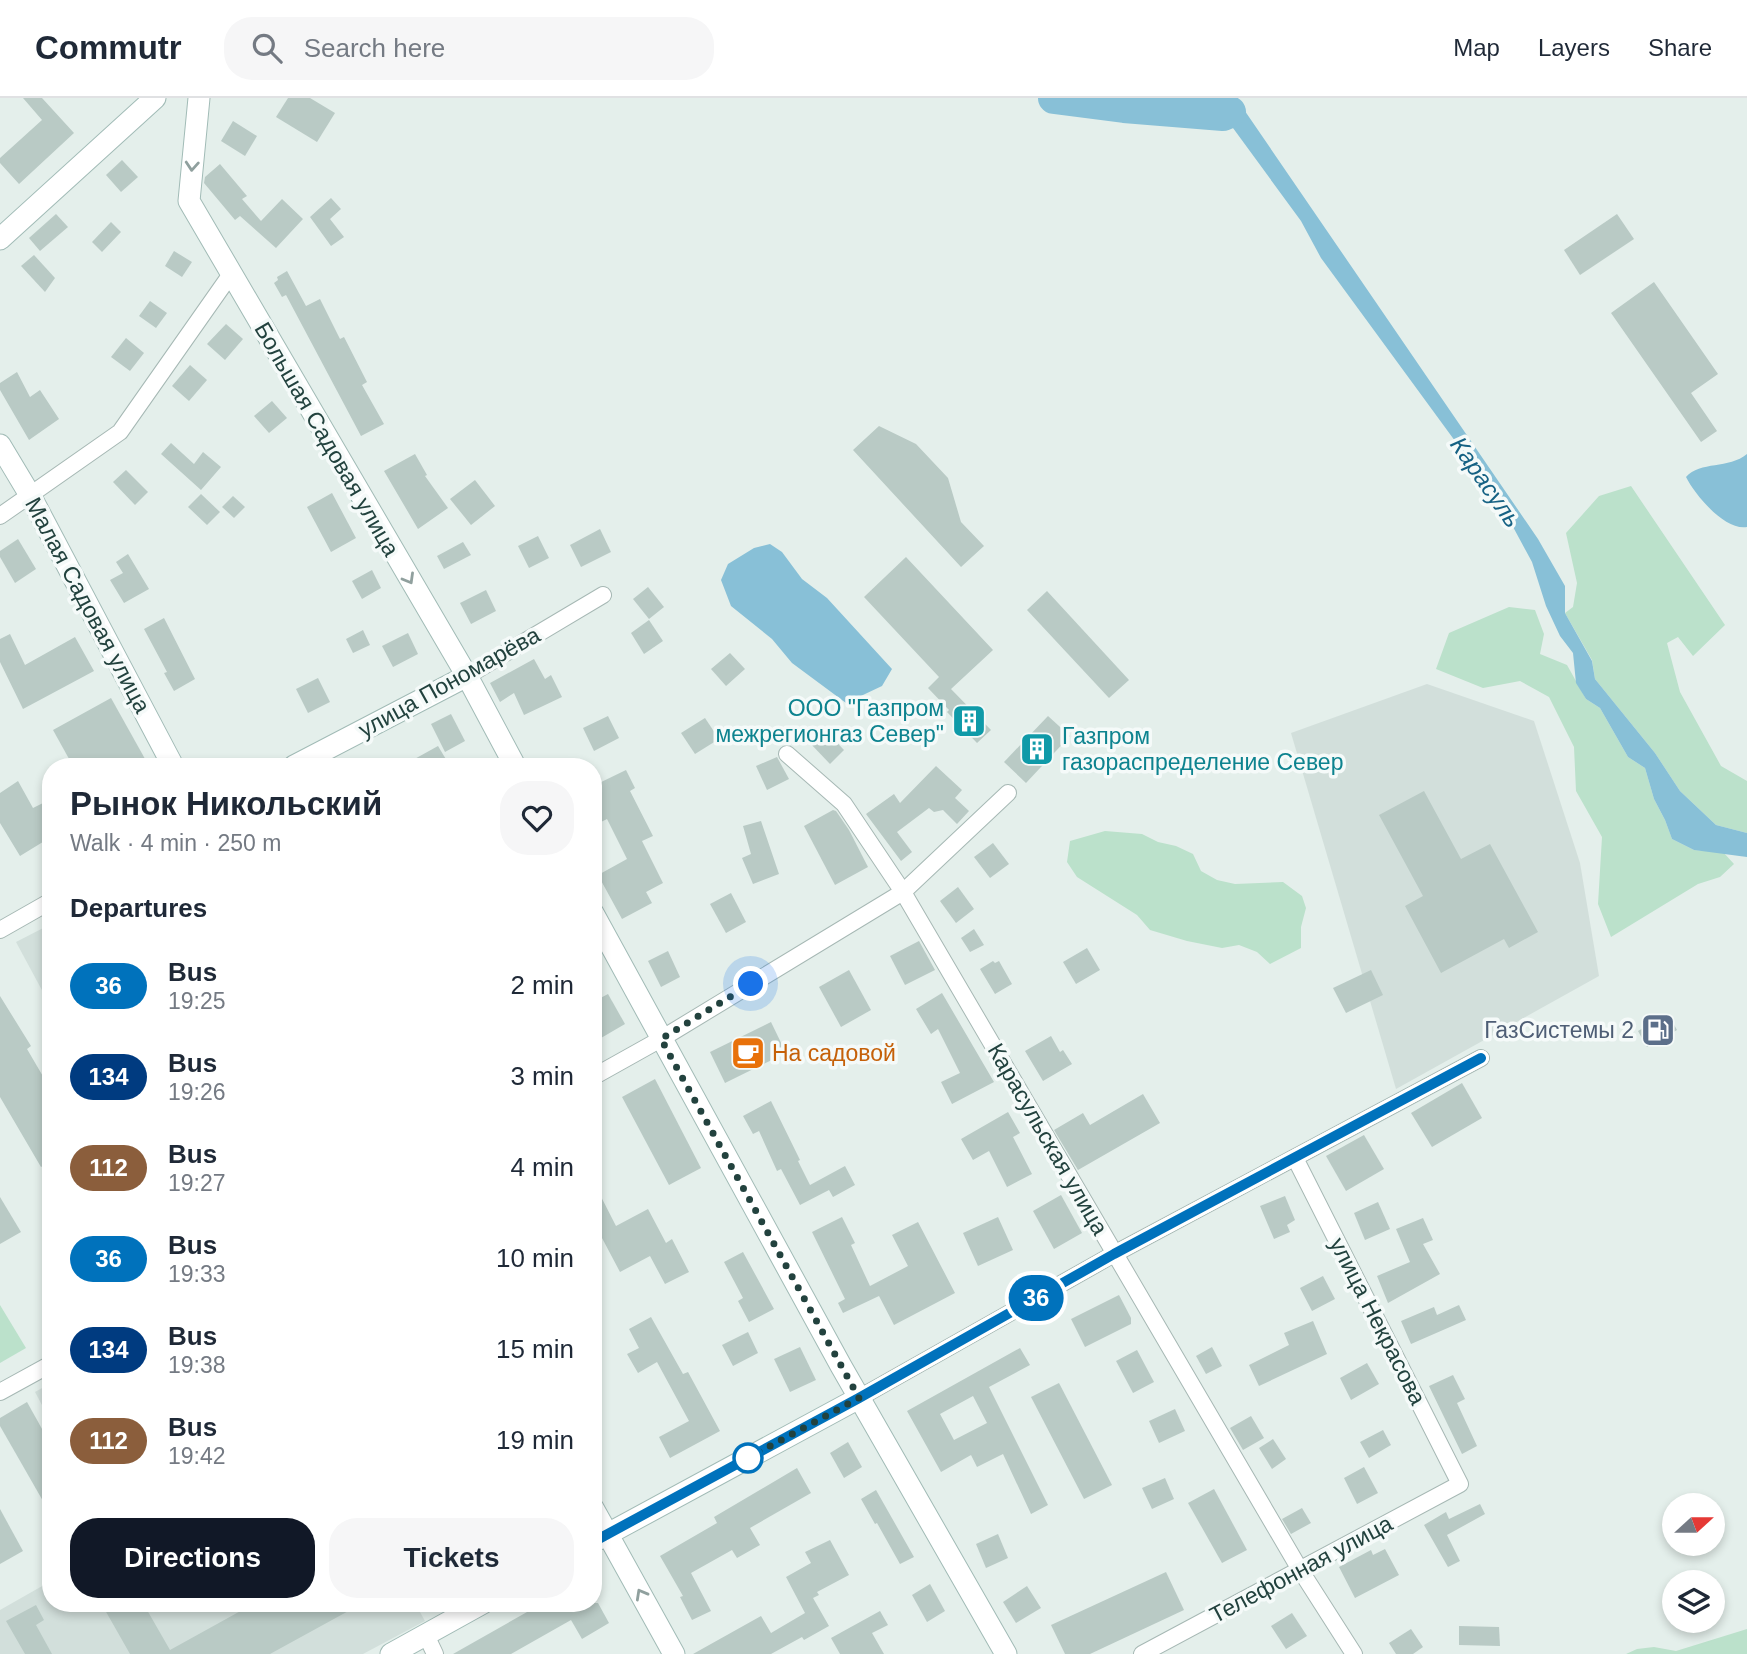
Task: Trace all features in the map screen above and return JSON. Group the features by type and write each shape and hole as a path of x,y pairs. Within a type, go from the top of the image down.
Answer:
{"main road":[{"path":"0,239 155,98"},
{"name":"Большая Садовая улица","path":"198,98 189,201 467,676 511,758"},
{"name":"Малая Садовая улица","path":"0,445 30,495 169,758"},
{"name":"улица Пономарёва","path":"309,758 467,676"},
{"path":"602,929 859,1398 1006,1654"},
{"path":"602,1537 859,1398"},
{"path":"602,1540 674,1654"},
{"path":"391,1654 431,1644 472,1612"}],"street":[{"path":"0,516 120,432 231,274"},
{"name":"улица Пономарёва","path":"467,676 603,595"},
{"name":"Карасульская улица","path":"787,754 844,804 903,892 1299,1569 1354,1654"},
{"path":"602,1072 903,892 1008,793"},
{"path":"0,930 42,906"},
{"path":"859,1398 1114,1254 1481,1058"},
{"name":"улица Некрасова","path":"1295,1158 1460,1484"},
{"path":"0,1392 42,1369"},
{"name":"Телефонная улица","path":"1142,1654 1460,1484"}],"shaded area":[{"path":"1427,684 1534,721 1580,863 1599,976 1396,1089 1291,733"},
{"path":"42,929 42,990 16,942"},
{"path":"42,1388 42,1405 35,1392"},
{"path":"42,1586 42,1612 420,1612 425,1621 363,1654 0,1654 0,1610"}],"green space":[{"path":"1631,486 1725,625 1693,656 1678,637 1667,643 1680,692 1721,766 1747,781 1747,833 1716,825 1680,791 1655,753 1595,679 1592,660 1565,613 1573,607 1577,583 1566,533 1599,496"},
{"path":"1509,607 1535,610 1544,634 1540,654 1567,665 1586,699 1600,708 1628,757 1645,768 1654,799 1672,839 1694,850 1723,852 1734,864 1720,877 1698,884 1611,937 1598,904 1602,837 1576,791 1574,747 1549,697 1520,681 1483,688 1436,669 1449,633"},
{"path":"1105,831 1142,834 1158,842 1176,846 1193,854 1201,871 1217,880 1235,884 1283,882 1302,896 1306,908 1301,927 1301,948 1270,964 1257,952 1239,945 1222,948 1150,930 1137,915 1077,877 1067,862 1070,841"},
{"path":"0,1305 26,1348 0,1363"},
{"path":"1747,1629 1747,1654 1626,1654 1637,1649 1654,1647 1676,1651"}],"water":[{"name":"Карасуль","path":"1211,98 1236,98 1538,539 1565,586 1565,613 1592,661 1595,679 1655,753 1680,791 1716,825 1747,833 1747,857 1694,850 1672,839 1654,799 1645,768 1628,757 1600,708 1586,699 1576,683 1573,653 1560,636 1546,606 1532,562 1512,525 1477,471 1321,258 1301,221"},
{"path":"1747,454 1747,527 1738,527 1720,518 1696,493 1686,477 1699,469 1732,462"},
{"path":"770,544 782,552 802,579 827,598 892,669 882,686 846,703 792,663 772,639 731,606 721,580 728,564 754,548"}],"building":[{"path":"23,98 42,98 74,133 19,184 0,163 0,158 42,120"},
{"path":"288,98 310,98 335,113 317,142 276,117"},
{"path":"233,121 257,136 245,156 221,141"},
{"path":"122,160 138,177 121,192 106,175"},
{"path":"220,164 247,196 242,199 261,221 282,199 303,219 276,248 240,216 235,220 204,183 205,177"},
{"path":"331,198 341,209 330,219 344,237 331,246 310,217"},
{"path":"56,214 68,227 40,251 29,238"},
{"path":"1617,214 1634,239 1580,275 1564,250"},
{"path":"111,222 121,232 102,252 92,242"},
{"path":"174,251 192,262 182,277 165,266"},
{"path":"34,255 55,278 45,292 21,266"},
{"path":"287,271 306,306 320,299 340,339 344,337 367,382 362,385 384,424 361,436 286,295 282,297 274,283 278,280 277,277"},
{"path":"1654,282 1718,374 1691,393 1717,431 1701,442 1611,313"},
{"path":"150,301 167,313 156,328 139,316"},
{"path":"226,324 243,339 225,360 207,344"},
{"path":"126,338 144,353 130,371 111,357"},
{"path":"190,365 207,380 189,401 172,386"},
{"path":"17,372 30,397 40,390 59,419 29,440 0,390 0,383"},
{"path":"272,401 287,418 269,433 254,416"},
{"path":"879,426 916,444 948,478 961,522 984,546 961,567 853,450"},
{"path":"171,443 194,464 203,452 221,467 201,490 161,454"},
{"path":"415,454 427,475 425,476 448,508 418,529 384,471"},
{"path":"126,470 148,492 135,505 113,482"},
{"path":"475,480 495,506 471,525 450,499"},
{"path":"332,493 356,538 331,552 307,507"},
{"path":"201,494 220,512 207,525 188,507"},
{"path":"233,496 245,507 234,518 222,507"},
{"path":"600,529 611,552 581,567 570,545"},
{"path":"538,536 549,558 529,568 518,546"},
{"path":"18,539 36,569 15,583 0,557 0,551"},
{"path":"463,542 471,555 444,569 437,556"},
{"path":"128,554 149,589 124,603 110,580 123,573 116,562"},
{"path":"906,557 993,650 951,689 991,730 977,743 928,688 939,677 864,597"},
{"path":"372,570 381,588 362,599 352,581"},
{"path":"648,587 664,607 649,619 633,599"},
{"path":"486,590 496,611 471,624 460,603"},
{"path":"1047,591 1129,680 1109,698 1027,610"},
{"path":"164,618 195,679 174,691 144,629"},
{"path":"649,620 663,641 644,654 631,633"},
{"path":"363,630 370,645 353,653 346,639"},
{"path":"408,633 418,654 393,667 382,646"},
{"path":"10,634 25,665 75,637 94,671 23,709 0,662 0,639"},
{"path":"730,653 745,669 726,686 711,669"},
{"path":"534,659 545,679 551,675 562,697 524,715 514,693 500,702 490,683"},
{"path":"318,678 330,702 308,713 296,689"},
{"path":"111,698 145,758 69,758 53,730"},
{"path":"451,714 465,741 445,752 431,724"},
{"path":"608,716 619,738 594,751 583,728"},
{"name":"Газпром газораспределение Север","path":"1048,716 1070,736 1026,783 1004,762"},
{"path":"705,718 719,739 695,754 681,733"},
{"path":"823,728 844,750 830,764 809,742"},
{"path":"438,746 445,758 416,758"},
{"path":"777,757 789,779 767,790 756,766"},
{"path":"936,766 962,790 955,798 969,811 957,824 943,810 934,812 929,808 897,832 912,852 901,861 866,814 894,794 900,803"},
{"path":"626,770 635,788 630,791 653,836 642,841 663,883 646,892 652,903 622,919 602,882 602,873 627,859 607,819 602,822 602,782"},
{"path":"18,781 33,808 42,804 42,843 20,856 0,823 0,793"},
{"path":"1424,791 1461,859 1490,844 1538,932 1509,948 1504,939 1441,973 1405,906 1423,896 1379,815"},
{"path":"833,810 849,830 868,867 835,885 804,826"},
{"path":"761,821 779,874 753,884 742,858 751,854 743,826"},
{"path":"993,843 1009,864 990,878 974,857"},
{"path":"958,887 974,909 956,923 940,901"},
{"path":"731,893 746,922 726,933 710,904"},
{"path":"974,929 984,945 970,952 961,938"},
{"path":"919,941 935,970 905,985 890,956"},
{"path":"1087,948 1100,970 1076,984 1063,962"},
{"path":"668,951 680,977 661,987 648,961"},
{"path":"993,961 999,961 1012,984 995,994 980,969"},
{"path":"849,970 871,1010 841,1027 819,987"},
{"path":"1371,970 1383,995 1346,1013 1333,988"},
{"path":"942,993 994,1082 952,1104 941,1082 960,1073 938,1029 931,1034 916,1009"},
{"path":"608,994 625,1024 602,1037 602,997"},
{"path":"0,996 31,1046 27,1049 42,1075 41,1167 0,1097"},
{"name":"ГазСистемы 2","path":"1668,1014 1677,1030 1647,1047 1638,1031"},
{"name":"На садовой","path":"771,1022 786,1053 725,1083 710,1052"},
{"path":"1051,1036 1060,1052 1063,1050 1072,1064 1043,1081 1025,1051"},
{"path":"655,1079 701,1168 669,1185 622,1097"},
{"path":"1462,1083 1482,1118 1432,1147 1411,1113"},
{"path":"1143,1094 1160,1123 1078,1170 1054,1130 1083,1113 1090,1125"},
{"path":"771,1101 810,1185 845,1166 855,1185 833,1197 829,1190 800,1205 781,1169 777,1171 759,1131 753,1134 743,1116"},
{"path":"1008,1112 1020,1133 1013,1137 1032,1174 1007,1187 989,1151 973,1160 961,1139"},
{"path":"1364,1135 1384,1169 1346,1191 1326,1156"},
{"path":"1061,1195 1082,1233 1054,1249 1033,1211"},
{"path":"1285,1196 1295,1220 1287,1225 1290,1232 1274,1239 1260,1206"},
{"path":"0,1197 21,1232 0,1244"},
{"path":"602,1199 616,1226 648,1209 666,1243 672,1239 689,1272 665,1284 650,1256 620,1272 602,1238"},
{"path":"1378,1202 1390,1229 1365,1240 1354,1213"},
{"path":"842,1217 855,1243 851,1245 870,1286 908,1266 892,1235 918,1222 955,1293 894,1325 879,1296 843,1313 838,1303 845,1299 812,1232"},
{"path":"998,1217 1013,1250 978,1266 963,1233"},
{"path":"1423,1218 1433,1240 1423,1244 1440,1274 1388,1303 1377,1276 1410,1262 1396,1229"},
{"path":"743,1252 774,1309 749,1322 738,1301 743,1298 724,1262"},
{"path":"1323,1276 1335,1299 1312,1311 1300,1288"},
{"path":"1119,1295 1131,1318 1131,1324 1085,1347 1071,1319"},
{"path":"1459,1305 1466,1320 1411,1344 1401,1321 1434,1307 1437,1315"},
{"path":"651,1317 683,1374 688,1372 720,1431 670,1458 659,1437 689,1421 657,1362 638,1373 627,1354 639,1348 629,1329"},
{"path":"1313,1321 1327,1354 1259,1386 1249,1365 1289,1345 1284,1333"},
{"path":"748,1332 758,1353 733,1366 722,1345"},
{"path":"800,1347 816,1380 790,1392 774,1359"},
{"path":"1212,1347 1222,1366 1206,1374 1196,1356"},
{"path":"1020,1348 1030,1365 989,1387 1048,1505 1031,1514 1003,1454 977,1467 971,1455 941,1472 907,1411","holes":["973,1396 987,1423 954,1440 940,1414"]},
{"path":"1137,1350 1154,1382 1133,1393 1116,1361"},
{"path":"1367,1363 1379,1384 1351,1400 1340,1378"},
{"path":"1453,1375 1465,1399 1457,1403 1477,1446 1462,1454 1429,1386"},
{"path":"1059,1383 1112,1485 1084,1499 1031,1397"},
{"path":"27,1402 42,1429 42,1499 0,1426 0,1418"},
{"path":"1175,1409 1185,1431 1159,1443 1149,1421"},
{"path":"1251,1416 1264,1438 1243,1450 1230,1428"},
{"path":"1383,1430 1391,1445 1369,1458 1360,1442"},
{"path":"1273,1439 1286,1459 1272,1469 1259,1448"},
{"path":"848,1442 862,1467 844,1478 830,1453"},
{"path":"1364,1467 1378,1493 1357,1504 1344,1478"},
{"path":"797,1468 811,1493 750,1528 760,1545 737,1558 732,1550 691,1573 711,1611 692,1620 680,1597 683,1596 660,1556 717,1523 714,1517"},
{"path":"1165,1478 1174,1499 1152,1509 1142,1488"},
{"path":"1214,1489 1247,1550 1222,1563 1188,1503"},
{"path":"876,1490 914,1557 900,1564 861,1499"},
{"path":"1480,1504 1485,1514 1447,1535 1460,1561 1448,1567 1424,1525 1446,1512 1449,1519"},
{"path":"1302,1508 1311,1523 1291,1534 1282,1519"},
{"path":"0,1509 23,1551 0,1564"},
{"path":"998,1534 1008,1558 986,1568 976,1544"},
{"path":"830,1540 849,1575 817,1592 819,1595 813,1598 829,1626 771,1654 693,1654 761,1616 771,1633 805,1613 786,1577 811,1563 805,1552"},
{"path":"1385,1549 1399,1575 1355,1598 1339,1567 1371,1550 1373,1555"},
{"path":"1166,1572 1184,1610 1090,1654 1065,1654 1051,1625"},
{"path":"930,1584 945,1611 927,1622 912,1595"},
{"path":"1027,1586 1041,1608 1016,1623 1003,1602"},
{"path":"36,1605 44,1620 36,1625 52,1654 25,1654 6,1621"},
{"path":"602,1610 609,1623 582,1639 571,1620 511,1654 453,1654 527,1612"},
{"path":"880,1611 888,1625 872,1633 884,1654 840,1654 831,1638"},
{"path":"106,1612 148,1612 170,1650 239,1612 347,1612 270,1654 130,1654"},
{"path":"1292,1613 1307,1636 1286,1649 1271,1626"},
{"path":"1459,1626 1499,1627 1500,1646 1459,1645"},
{"path":"1411,1629 1423,1647 1413,1654 1396,1654 1389,1643"}],"waterway":[{"path":"1054,98 1223,115 1230,112"}],"bus line":[{"name":"36","path":"602,1537 859,1398 1114,1254 1481,1058"}],"place":[{"name":"ООО \"Газпром межрегионгаз Север\"","path":"969,721"},
{"name":"Газпром газораспределение Север","path":"1037,749"},
{"name":"ГазСистемы 2","path":"1658,1030"},
{"name":"На садовой","path":"748,1053"}],"route":[{"path":"748,1458 859,1398 661,1039 751,984"}]}
